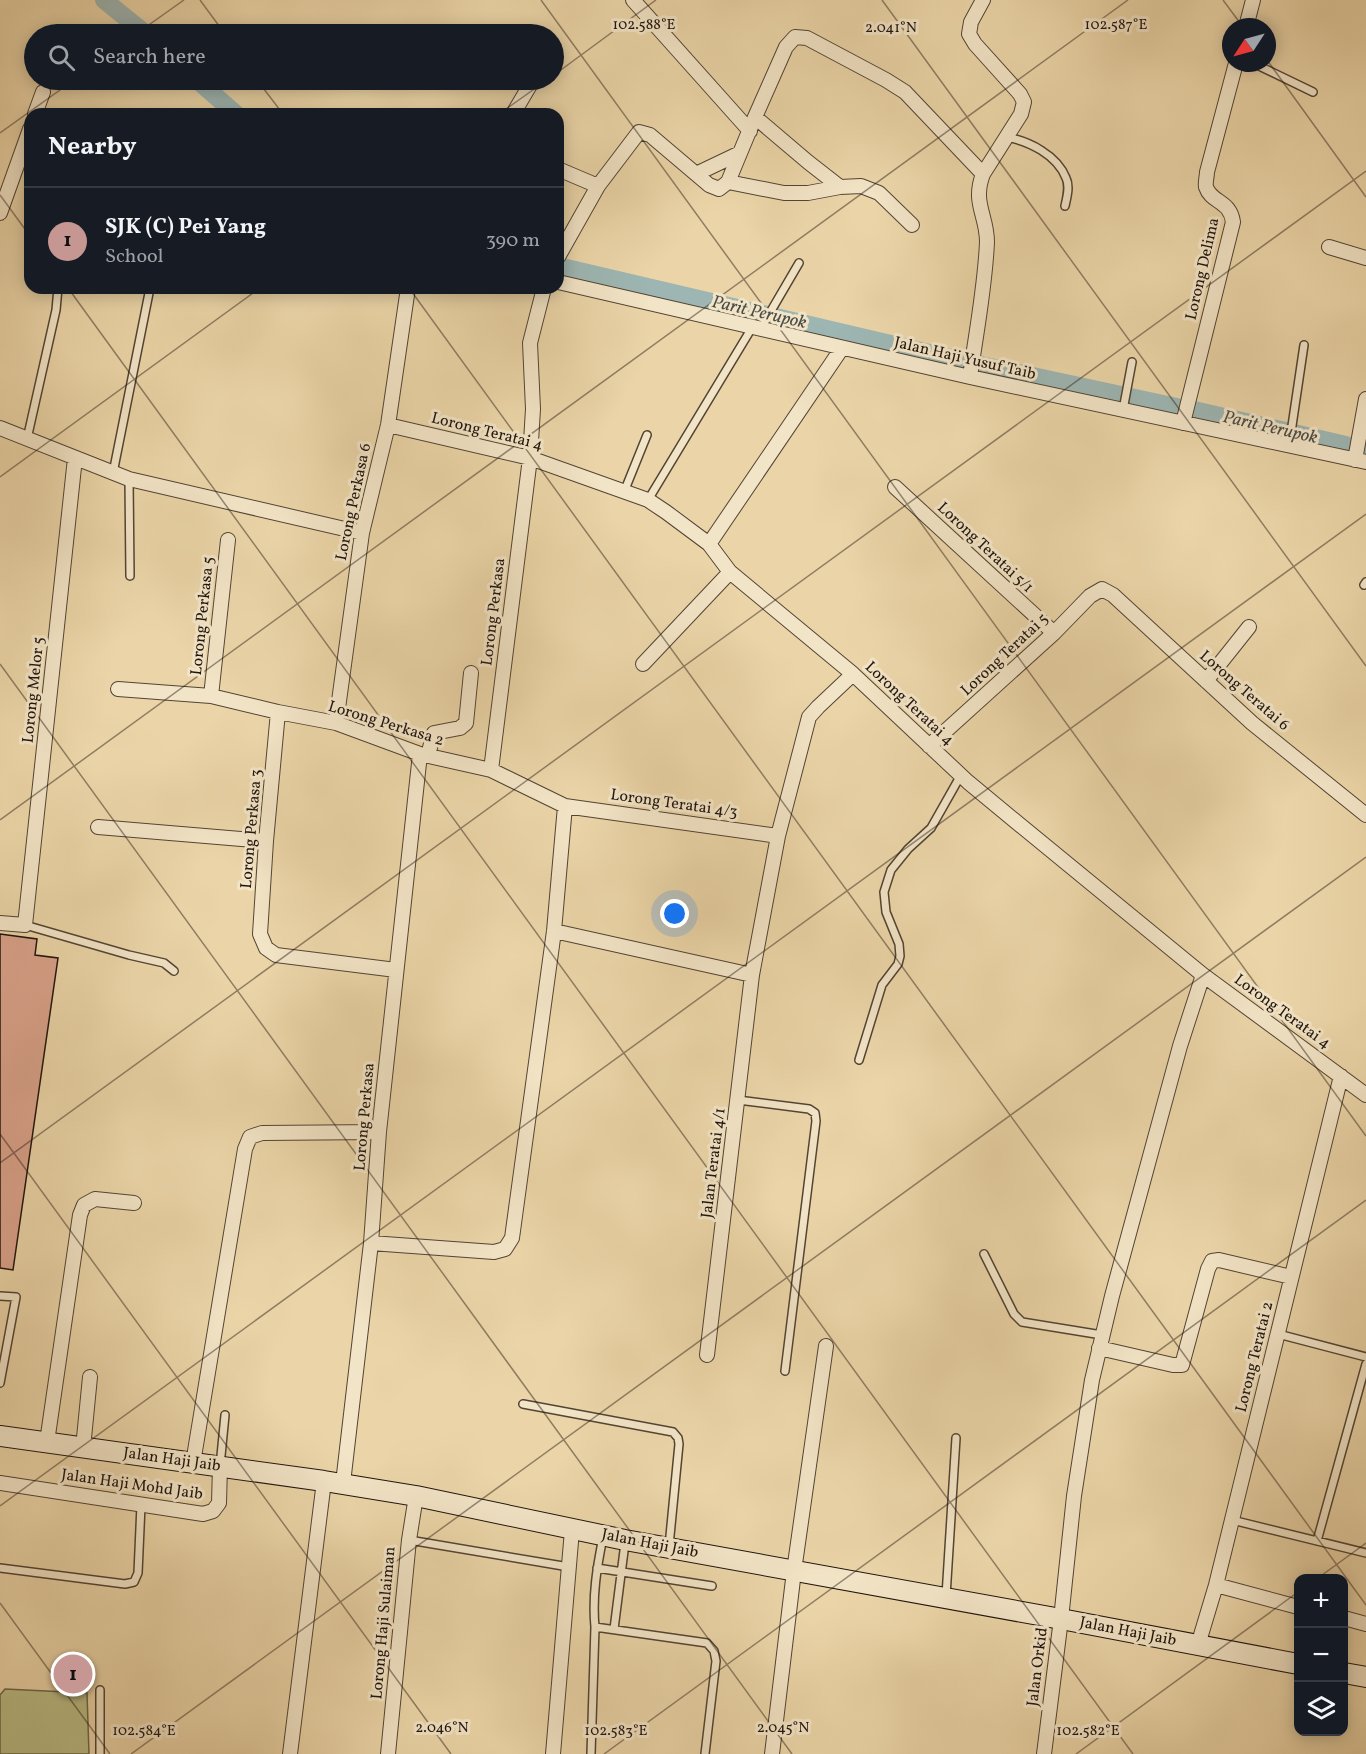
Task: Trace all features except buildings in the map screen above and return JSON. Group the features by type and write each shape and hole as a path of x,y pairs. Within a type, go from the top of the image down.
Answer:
{"street":[{"path":"633,0 750,131"},
{"path":"969,377 983,287 987,240 984,218 978,200 979,183 982,174 1021,114 1024,102 1020,94 975,44 969,34 971,22 983,0"},
{"path":"1248,18 1253,0"},
{"path":"564,246 597,186 639,132 650,135 709,185 719,189 728,182 786,47 795,37 807,38 905,92 982,174"},
{"name":"Lorong Delima","path":"1183,423 1233,222 1232,214 1225,205 1214,198 1206,187 1207,172 1234,72"},
{"path":"517,108 527,90"},
{"path":"37,108 43,92"},
{"path":"755,117 840,187"},
{"path":"0,213 24,146"},
{"path":"696,174 740,153"},
{"path":"564,172 597,186"},
{"path":"728,182 784,193 808,193 861,186 879,193 912,225"},
{"path":"1329,247 1366,258"},
{"name":"Jalan Haji Yusuf Taib","path":"564,283 759,326 969,377 1123,407 1183,423 1289,443 1361,461"},
{"name":"Lorong Perkasa 6","path":"336,723 362,533 388,425 407,294"},
{"name":"Lorong Perkasa","path":"491,770 530,458 533,409 530,343 542,294"},
{"path":"709,544 842,348"},
{"path":"1361,461 1366,399"},
{"name":"Lorong Teratai 4","path":"388,425 530,458 648,501 709,544 730,572 854,674 961,775 1203,975 1366,1095"},
{"path":"0,428 129,479 362,533"},
{"name":"Lorong Melor 5","path":"26,925 75,458"},
{"name":"Lorong Teratai 5/1","path":"895,487 1054,633"},
{"name":"Lorong Perkasa 5","path":"211,696 228,540"},
{"path":"643,664 730,572"},
{"name":"Lorong Teratai 5","path":"929,746 1054,633 1090,596 1102,589"},
{"name":"Lorong Teratai 6","path":"1102,589 1113,595 1252,723 1366,815"},
{"path":"1206,681 1249,627"},
{"path":"424,754 434,734 460,728 466,723 471,673"},
{"name":"Jalan Teratai 4/1","path":"707,1355 752,975 778,836 809,717 854,674"},
{"name":"Lorong Perkasa 2","path":"118,689 211,696 336,723 424,754 491,770 565,806"},
{"name":"Lorong Perkasa 3","path":"278,712 260,934 266,948 276,956 396,970"},
{"name":"Lorong Perkasa","path":"290,1754 371,1243 379,1132 396,970 424,754"},
{"path":"371,1243 494,1252 505,1250 512,1238 554,931 565,806"},
{"name":"Lorong Teratai 4/3","path":"565,806 778,836"},
{"path":"98,827 266,841"},
{"path":"0,923 26,925"},
{"path":"554,931 752,975"},
{"name":"Jalan Orkid","path":"1044,1754 1074,1496 1092,1380 1100,1342 1180,1046 1203,975"},
{"name":"Lorong Teratai 2","path":"1198,1645 1216,1585 1341,1076"},
{"path":"193,1463 246,1149 250,1137 262,1133 379,1132"},
{"path":"47,1442 80,1215 84,1205 95,1198 134,1203"},
{"path":"1100,1342 1173,1365 1182,1365 1212,1261 1219,1260 1291,1277"},
{"path":"772,1754 794,1571 826,1346"},
{"path":"83,1448 90,1377"},
{"name":"Jalan Haji Jaib","path":"0,1436 334,1482 416,1496 603,1536 1294,1663"},
{"name":"Jalan Haji Mohd Jaib","path":"0,1483 203,1514 213,1511 219,1503 220,1466"},
{"name":"Lorong Haji Sulaiman","path":"388,1754 409,1540 416,1496"},
{"path":"552,1754 572,1530"},
{"path":"1216,1585 1294,1605"},
{"path":"1348,1619 1366,1624"},
{"path":"1348,1674 1366,1677"}],"lane":[{"path":"1272,72 1313,92"},
{"path":"1006,137 1020,139 1034,146 1056,162 1067,178 1068,191 1065,206"},
{"path":"648,501 759,326 769,315 799,263"},
{"path":"27,439 56,310 57,294"},
{"path":"113,473 149,294"},
{"path":"1289,443 1304,345"},
{"path":"1123,407 1132,362"},
{"path":"624,492 647,435"},
{"path":"129,479 130,576"},
{"path":"859,1060 882,986 898,964 900,956 899,944 886,912 884,892 891,870 908,849 931,828 961,775"},
{"path":"26,925 164,963 174,970"},
{"path":"738,1100 809,1109 815,1113 786,1371"},
{"path":"984,1254 1014,1314 1022,1322 1100,1342"},
{"path":"0,1296 16,1297 4,1338 0,1382"},
{"path":"1278,1334 1366,1357"},
{"path":"1317,1540 1366,1364"},
{"path":"523,1404 673,1432 680,1444 669,1548"},
{"path":"220,1466 225,1415"},
{"path":"946,1598 956,1438"},
{"path":"0,1568 125,1584 134,1582 138,1573 141,1505"},
{"path":"1232,1520 1366,1553"},
{"path":"591,1754 595,1627 593,1608 603,1536"},
{"path":"409,1540 569,1567"},
{"path":"614,1629 625,1540"},
{"path":"597,1568 712,1586"},
{"path":"595,1627 707,1643 714,1651 716,1661 705,1754"},
{"path":"100,1690 100,1754"}],"green space":[{"path":"5,1689 87,1693 89,1754 0,1754 0,1695"}],"waterway":[{"name":"Parit Perupok","path":"104,0 134,24"},
{"name":"Parit Perupok","path":"208,90 229,108"},
{"name":"Parit Perupok","path":"564,267 959,360"},
{"name":"Parit Perupok","path":"976,364 1177,407"},
{"name":"Parit Perupok","path":"1194,410 1346,445"}],"place":[{"name":"SJK (C) Pei Yang","path":"73,1674"}]}
